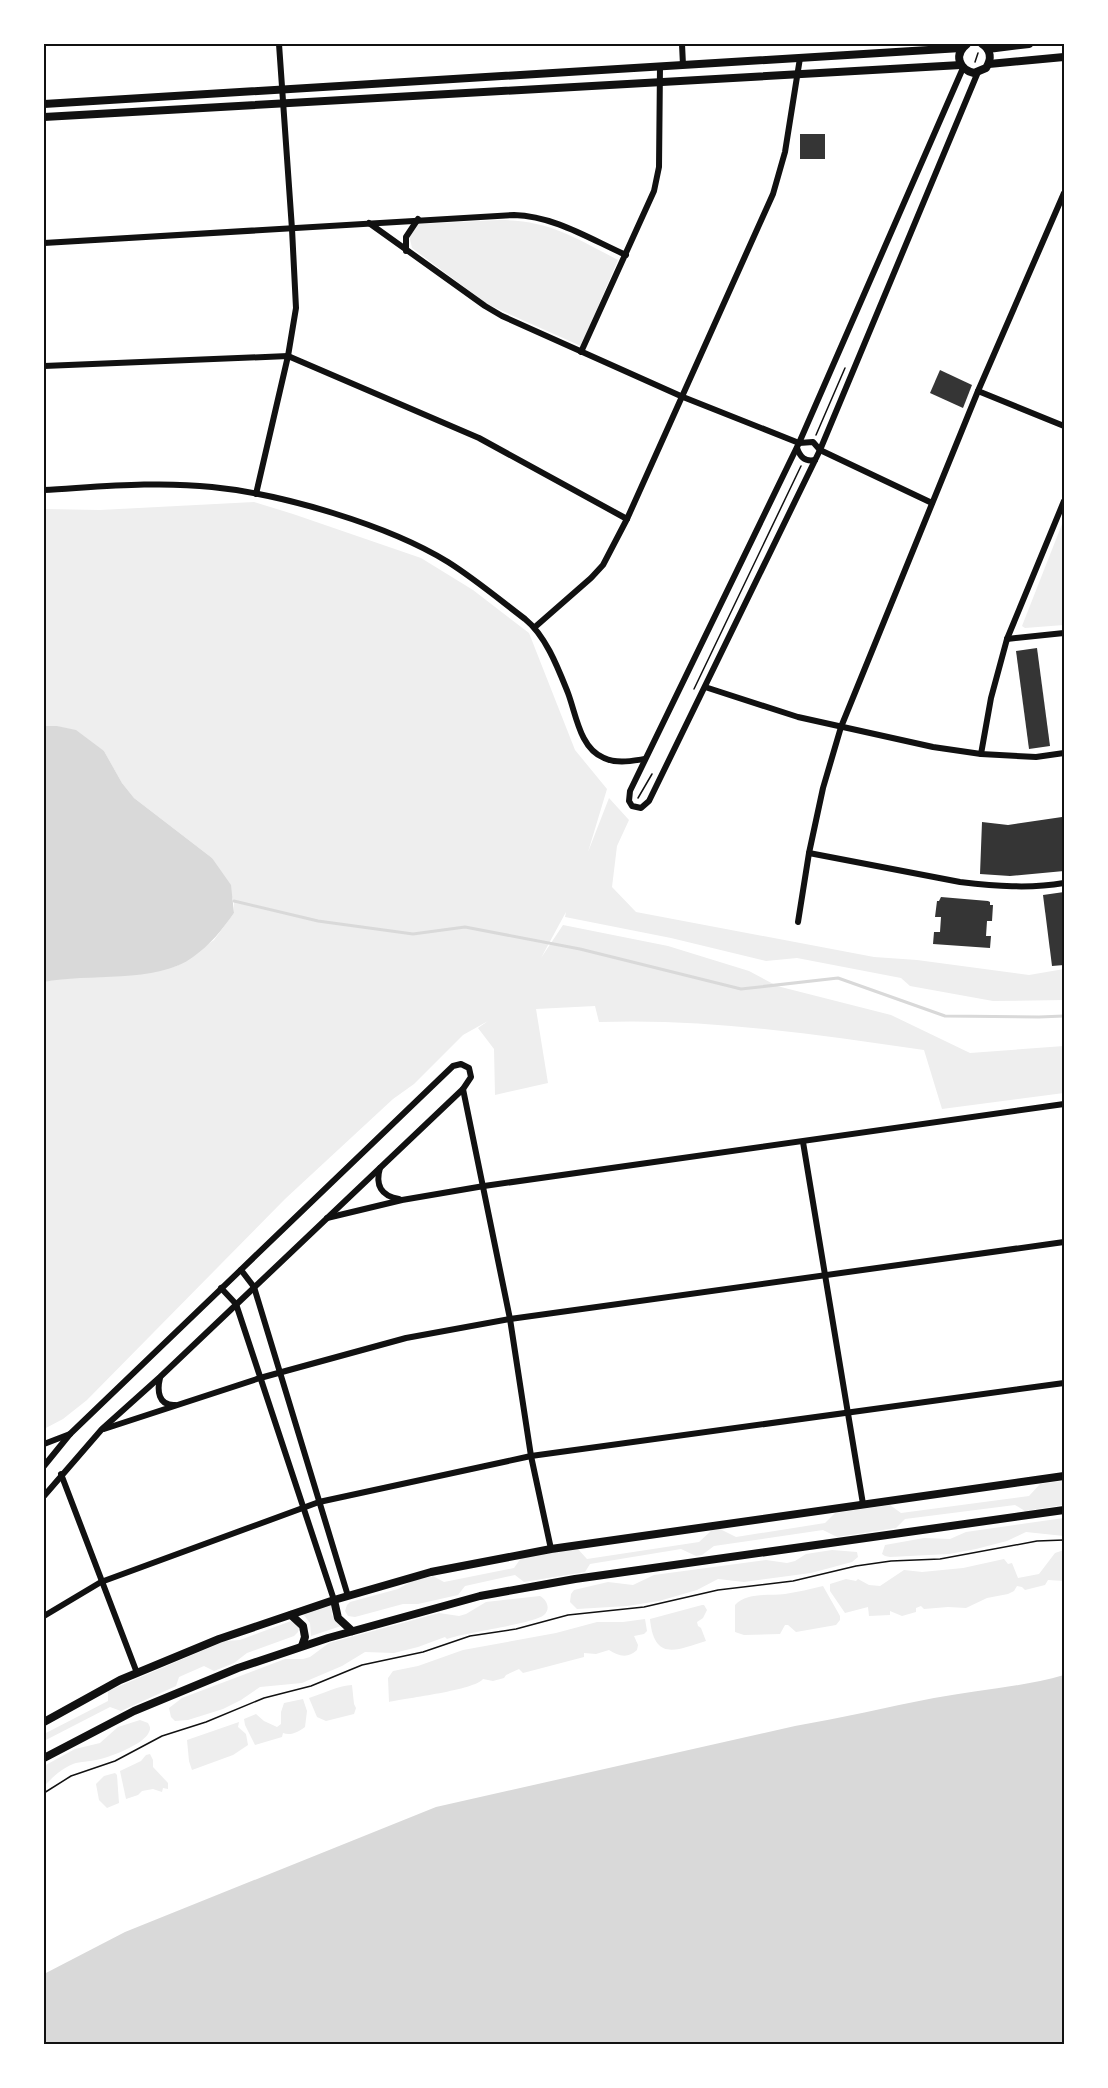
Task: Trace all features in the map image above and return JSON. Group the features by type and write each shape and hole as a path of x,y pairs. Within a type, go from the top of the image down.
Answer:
{"main road":[{"path":"44,1722 137,1673 219,1639 334,1600 431,1572 550,1548 1065,1476"},
{"path":"44,1758 61,1747 170,1695 238,1668 352,1630 480,1596 537,1585 1065,1510"},
{"path":"334,1600 338,1618 352,1630"},
{"path":"291,1615 303,1626 302,1646"}],"street":[{"path":"256,494 288,356 296,308 279,44"},
{"path":"682,44 683,65"},
{"path":"44,104 964,46 959,60 962,66 970,72 978,72 989,64 990,57 986,46 1029,44"},
{"path":"989,64 1065,57"},
{"path":"535,627 603,565 627,519 773,194 785,152 800,58"},
{"path":"581,352 651,201 657,180 660,66"},
{"path":"962,66 798,446 628,796 629,801 636,807 641,808 650,801 820,450 978,72"},
{"path":"44,117 962,66"},
{"path":"798,922 809,853 823,788 841,727 978,391 1065,193"},
{"path":"44,243 292,229 418,219 532,215 551,220 626,255"},
{"path":"406,250 406,237 418,219"},
{"path":"369,223 485,306 581,352 798,446 813,442 820,450 932,503"},
{"path":"44,366 288,356 479,438 627,519"},
{"path":"978,391 1065,426"},
{"path":"798,446 801,457 815,460"},
{"path":"44,490 174,485 211,487 256,494 362,524 415,544 448,562 535,627 554,661 590,748 604,759 615,761 645,759"},
{"path":"981,754 991,698 1007,639 1065,501"},
{"path":"1007,639 1065,633"},
{"path":"705,687 798,717 933,747 981,754 1036,757 1065,753"},
{"path":"809,853 968,883 1027,887 1065,883"},
{"path":"44,1466 70,1434 221,1288 457,1064 465,1065 471,1072 464,1089 160,1377 102,1429 44,1496"},
{"path":"464,1089 510,1319 531,1456 550,1548"},
{"path":"327,1218 402,1200 484,1186 1065,1104"},
{"path":"803,1142 863,1504"},
{"path":"381,1168 378,1182 380,1190 385,1195 402,1200"},
{"path":"102,1429 260,1378 406,1338 510,1319 1065,1242"},
{"path":"241,1270 254,1287 348,1596"},
{"path":"221,1288 236,1304 334,1600"},
{"path":"160,1377 158,1388 163,1401 169,1405 178,1405"},
{"path":"44,1616 101,1582 319,1502 531,1456 1065,1383"},
{"path":"44,1444 70,1434"},
{"path":"61,1474 137,1673"}],"path":[{"path":"44,1793 71,1776 115,1761 162,1736 206,1722 264,1698 311,1686 362,1665 423,1652 470,1636 519,1628 568,1616 644,1607 718,1590 793,1581 856,1566 960,1557 1037,1541 1065,1540"}],"shaded area":[{"path":"500,220 548,227 618,260 581,346 487,304 412,248 409,235 418,224"},
{"path":"254,502 421,558 473,590 529,633 575,750 607,789 588,852 609,798 629,820 617,846 612,887 636,912 874,957 917,960 1029,975 1064,969 1064,1000 993,1001 910,986 901,978 797,958 766,961 671,938 565,917 566,912 541,958 563,925 668,946 749,971 777,986 891,1015 970,1053 1064,1046 1064,1093 942,1109 924,1050 803,1033 722,1025 640,1021 599,1022 595,1006 536,1009 548,1083 495,1095 494,1049 478,1028 488,1021 463,1035 414,1084 393,1099 285,1199 87,1400 63,1419 44,1429 44,982 56,979 126,975 177,966 214,940 234,913 234,901 212,858 134,798 122,783 104,751 57,726 44,726 44,509 100,510"},
{"path":"1064,519 1064,625 1025,628 1022,626"},
{"path":"44,726 76,730 104,751 122,783 134,798 212,858 231,885 234,913 215,937 193,957 161,971 44,982"},
{"path":"1064,1482 1063,1505 1025,1511 1015,1505 905,1519 896,1528 837,1537 823,1530 714,1546 702,1555 696,1556 681,1549 590,1564 585,1572 524,1582 515,1575 465,1586 458,1595 418,1604 403,1604 355,1617 348,1616 345,1611 350,1602 398,1589 412,1581 433,1576 444,1582 514,1568 521,1558 577,1548 587,1559 699,1542 712,1530 720,1529 736,1537 825,1523 835,1513 890,1505 901,1513 1029,1496 1040,1484"},
{"path":"1064,1518 1064,1536 1026,1532 1007,1541 949,1554 890,1557 882,1554 885,1545 924,1538 950,1539 966,1532"},
{"path":"832,1550 857,1552 858,1557 852,1562 811,1573 744,1582 718,1579 697,1590 659,1601 627,1606 577,1609 570,1602 574,1590 608,1582 633,1585 654,1575 766,1560 787,1563 806,1554"},
{"path":"1064,1550 1064,1581 1048,1580 1045,1585 1025,1590 1017,1586 1008,1594 987,1598 966,1608 924,1609 921,1606 916,1608 916,1612 902,1616 890,1611 890,1615 869,1616 868,1607 845,1613 830,1591 830,1584 846,1579 856,1581 858,1579 869,1585 880,1586 904,1570 922,1572 963,1568 1004,1559 1008,1564 1012,1563 1018,1578 1039,1574 1055,1553"},
{"path":"823,1586 840,1616 836,1625 796,1632 785,1625 780,1634 744,1635 735,1632 735,1605 740,1601 752,1596 785,1594"},
{"path":"540,1596 548,1607 544,1615 537,1618 447,1639 445,1637 394,1653 365,1652 342,1666 302,1683 260,1687 223,1709 188,1720 175,1721 171,1717 169,1708 182,1698 285,1659 310,1657 329,1643 439,1613 459,1616 486,1602"},
{"path":"331,1604 332,1615 341,1626 311,1636 310,1623 303,1614"},
{"path":"702,1605 707,1610 703,1618 697,1622 706,1641 669,1650 656,1642 650,1619"},
{"path":"645,1619 647,1631 634,1636 638,1645 637,1650 627,1656 609,1650 596,1654 584,1653 584,1657 523,1673 519,1669 504,1678 493,1681 483,1679 467,1687 389,1702 388,1678 393,1671 418,1666 463,1650 556,1633 597,1622"},
{"path":"291,1621 299,1627 294,1636 247,1653 234,1663 214,1671 204,1666 179,1677 176,1686 121,1711 110,1707 44,1741 44,1734 108,1701 108,1691 225,1641 240,1640"},
{"path":"1064,1675 1064,2044 44,2044 44,1974 125,1932 436,1807 795,1726"},
{"path":"352,1685 356,1708 354,1714 326,1721 317,1717 309,1698"},
{"path":"303,1699 307,1711 305,1727 294,1733 283,1733 282,1737 255,1745 244,1719 256,1714 277,1727 281,1724 284,1703"},
{"path":"140,1720 148,1723 150,1728 146,1737 141,1741 109,1756 73,1764 54,1776 44,1786 44,1766 75,1749 100,1743 118,1727"},
{"path":"239,1722 238,1727 246,1734 248,1745 233,1755 192,1770 187,1740"},
{"path":"150,1754 153,1767 168,1783 168,1789 163,1788 162,1792 153,1789 142,1791 126,1799 120,1771"},
{"path":"115,1773 119,1803 107,1808 99,1800 96,1784 104,1776"}],"building":[{"path":"800,134 825,134 825,159 800,159"},
{"path":"940,370 972,385 963,408 930,393"},
{"path":"1037,648 1050,746 1029,749 1016,651"},
{"path":"1062,817 1064,871 1010,876 980,874 982,822 1008,825"},
{"path":"1064,892 1064,965 1052,966 1043,895"},
{"path":"941,897 988,901 990,905 993,905 992,921 987,921 986,936 991,936 990,948 933,944 934,932 940,932 941,917 935,917 937,901"}],"waterway":[{"path":"234,901 318,921 413,934 465,927 580,949 741,989 838,978 945,1016 1064,1016"}]}
